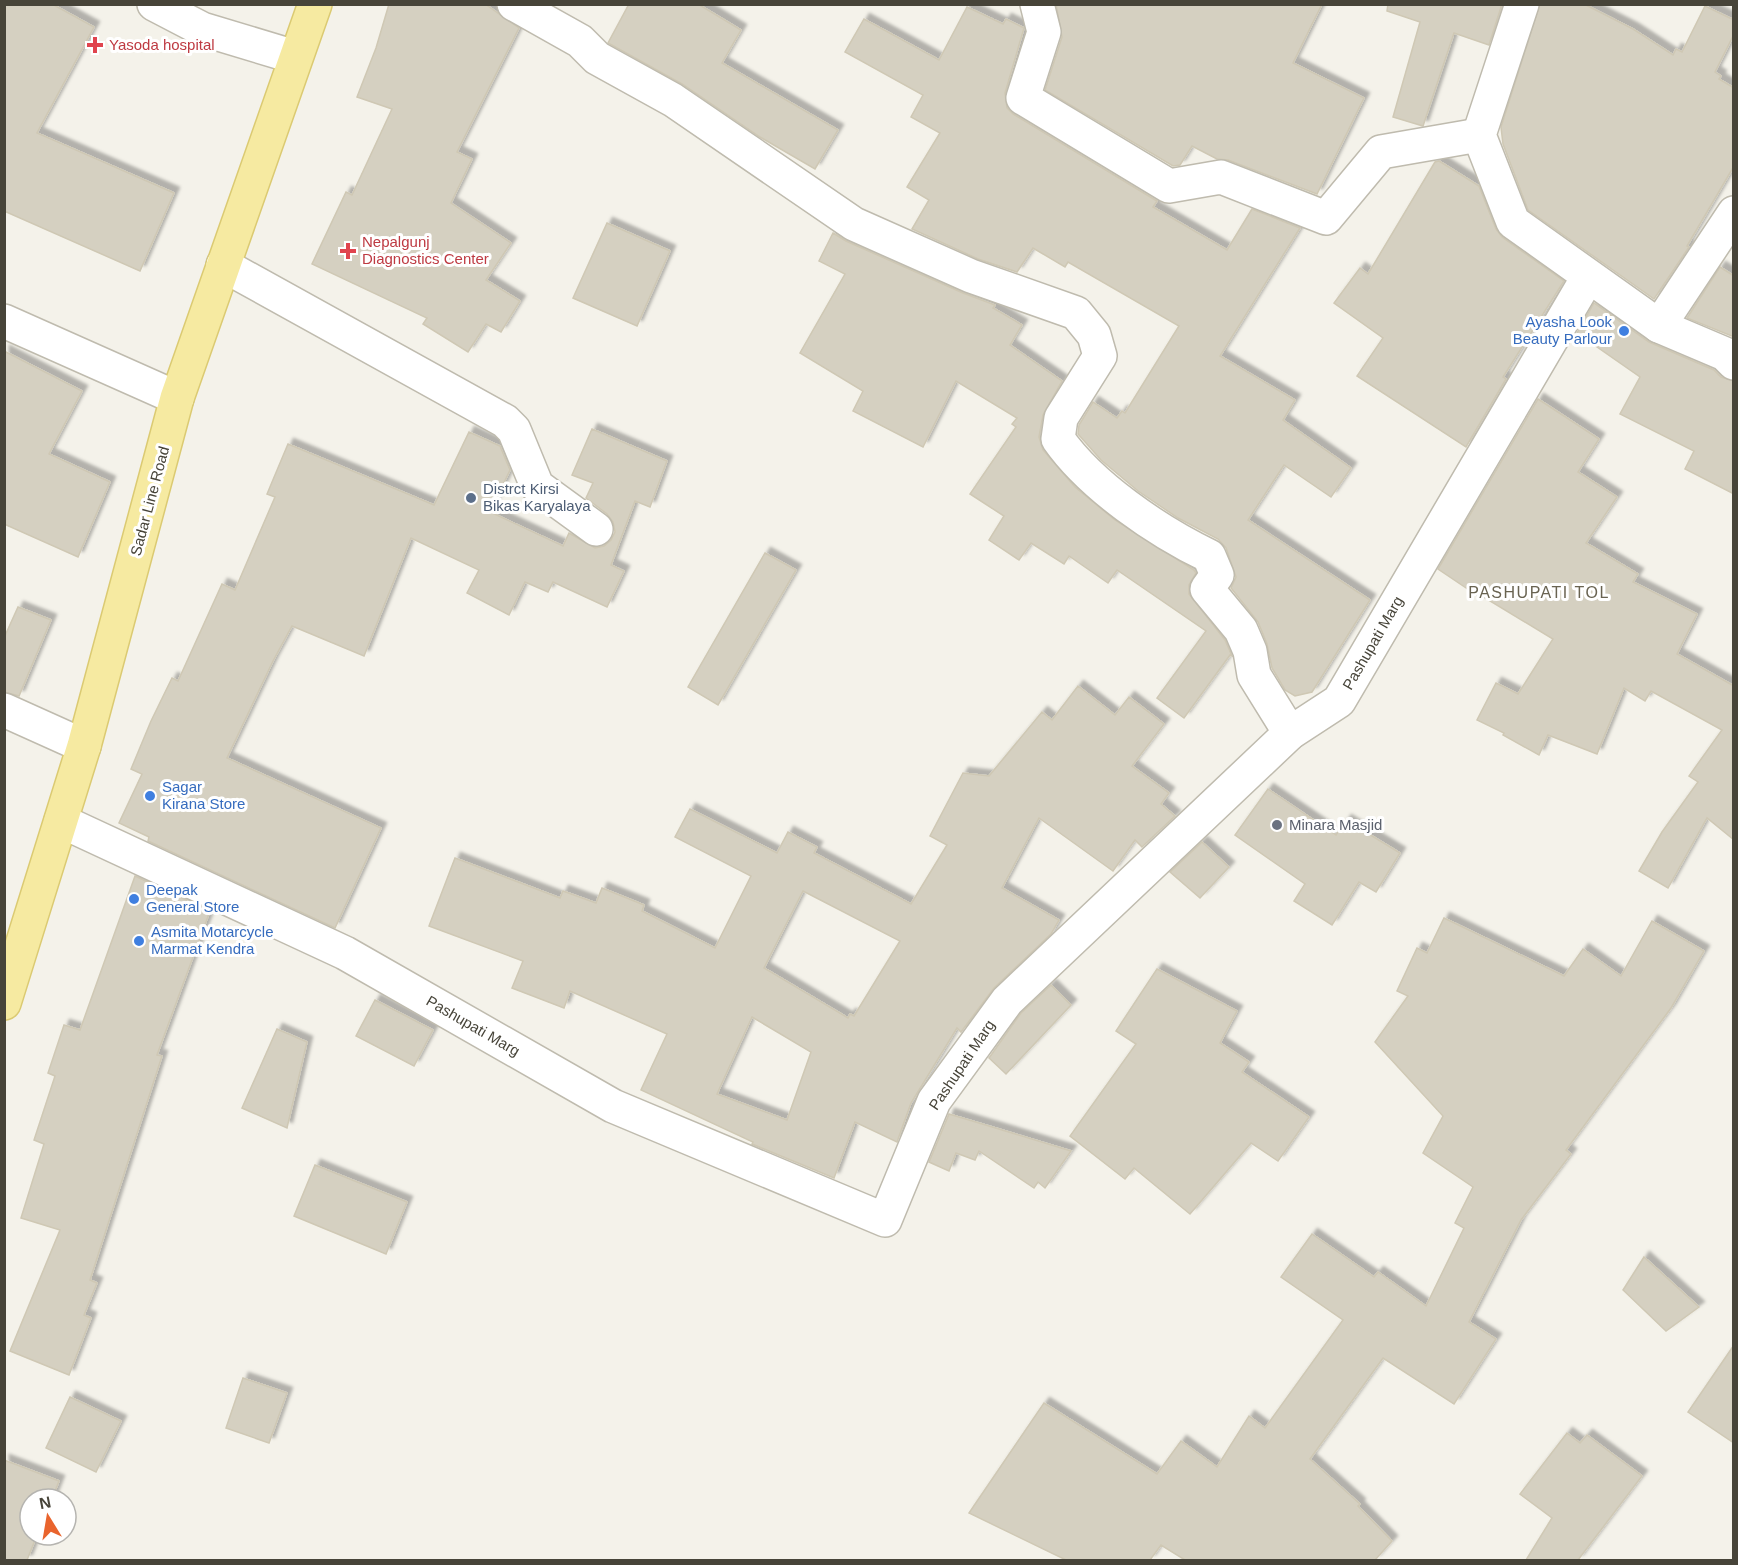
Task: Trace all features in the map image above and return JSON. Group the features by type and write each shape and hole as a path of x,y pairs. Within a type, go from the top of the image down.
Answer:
{"main road":[{"name":"Sadar Line Road","path":"4,1003 84,746 177,398 315,4"}],"street":[{"path":"154,4 202,28 295,57"},
{"path":"514,4 580,41 597,58 673,100 854,224 971,276 1076,313 1094,335 1100,356 1061,418 1058,439 1068,454 1129,506 1183,543 1209,556 1217,575 1207,589 1241,630 1250,651 1254,675 1290,733"},
{"path":"1037,4 1044,32 1023,98 1169,186 1221,177 1326,218 1381,152 1479,135"},
{"path":"1522,4 1479,135 1513,222 1659,326 1725,354 1734,363"},
{"path":"1659,326 1734,213"},
{"path":"223,265 505,421 514,430 537,486 596,529"},
{"name":"Pashupati Marg","path":"62,821 345,953 613,1106 885,1220 934,1101 1007,1001 1290,733 1339,701 1588,277"},
{"path":"4,321 177,398"},
{"path":"4,710 84,746"}],"building":[{"path":"4,4 52,4 94,27 37,133 174,193 140,271 4,211"},
{"path":"389,4 485,4 519,28 457,152 472,159 451,203 511,243 486,280 520,301 501,332 486,324 468,352 423,324 427,318 312,264 346,192 352,195 392,109 357,97 376,48"},
{"path":"629,4 698,4 741,30 722,63 838,130 815,169 760,137 682,84 608,43"},
{"path":"1056,4 1322,4 1293,63 1364,98 1317,194 1228,160 1217,159 1192,146 1180,165 1173,166 1045,90 1062,37"},
{"path":"1388,4 1502,4 1489,45 1454,33 1423,126 1393,117 1420,22 1387,11"},
{"path":"1540,4 1584,4 1633,29 1673,55 1676,49 1682,52 1705,6 1734,20 1734,34 1715,72 1721,76 1719,79 1734,88 1734,166 1687,246 1689,247 1654,299 1528,210 1503,144 1501,127"},
{"path":"967,7 1003,24 1006,19 1024,28 1005,93 1007,108 1013,114 1157,201 1153,207 1227,250 1252,209 1300,228 1220,356 1295,400 1283,420 1351,468 1331,497 1284,465 1248,520 1370,600 1312,692 1295,696 1285,690 1272,668 1267,644 1258,622 1231,588 1236,577 1226,548 1218,539 1178,518 1138,491 1101,460 1078,434 1079,425 1093,402 1117,418 1122,411 1125,413 1179,326 1068,262 1065,267 1033,248 1017,272 978,259 912,229 929,200 907,187 940,133 911,117 923,95 845,52 864,19 939,60"},
{"path":"1439,161 1479,186 1496,229 1502,237 1564,281 1503,377 1506,379 1466,447 1357,376 1383,338 1334,303 1360,268 1368,274 1435,162"},
{"path":"607,223 670,251 637,326 573,298"},
{"path":"833,233 846,241 963,293 995,305 993,308 1022,325 1010,345 1062,381 1043,415 1039,437 1043,450 1075,487 1115,520 1194,570 1196,573 1189,585 1189,594 1225,640 1232,656 1230,655 1184,718 1157,698 1206,631 1117,570 1108,583 1069,556 1064,564 1031,543 1019,560 989,540 1004,516 970,494 1016,427 1012,424 1017,418 956,381 923,447 853,411 863,391 800,353 845,274 819,261"},
{"path":"1720,267 1734,276 1734,337 1687,318"},
{"path":"1594,303 1649,342 1734,381 1734,494 1685,469 1694,451 1620,414 1640,377 1577,333"},
{"path":"4,351 82,391 49,454 110,482 78,557 4,524"},
{"path":"1538,399 1599,439 1578,472 1617,497 1586,543 1638,574 1633,582 1697,614 1677,654 1734,686 1734,840 1707,818 1668,888 1639,871 1662,832 1698,782 1689,776 1722,730 1651,691 1645,701 1624,688 1597,754 1548,735 1539,755 1503,735 1504,733 1477,720 1496,683 1518,694 1553,639 1482,596 1481,598 1438,569"},
{"path":"592,429 667,461 650,507 635,501 611,565 624,571 607,607 553,582 548,592 525,582 509,615 467,593 479,570 411,538 364,656 292,626 273,661 227,758 381,828 335,928 148,841 149,837 119,823 142,774 131,769 151,721 172,678 178,681 222,584 235,590 275,497 267,494 288,444 434,505 469,432 500,446 510,470 490,512 563,546 569,533 595,548 604,546 611,540 615,532 613,522 607,514 586,498 593,483 572,475"},
{"path":"765,553 796,570 718,705 688,687"},
{"path":"18,607 51,620 19,696 4,692 4,638"},
{"path":"1078,686 1115,715 1129,697 1164,724 1132,766 1169,793 1161,804 1175,816 1142,847 1135,840 1113,871 1039,818 1002,888 1059,920 1051,934 994,988 961,1032 957,1028 911,1103 897,1142 855,1122 834,1178 752,1144 753,1142 641,1090 667,1034 570,991 564,1008 512,988 523,961 429,926 455,858 560,898 563,891 596,903 602,888 644,905 642,911 715,948 751,876 675,837 690,809 777,853 788,832 817,847 814,853 911,904 947,845 930,836 963,773 989,776 1042,712 1052,720","holes":["803,891 900,941 854,1016 850,1014 848,1018 764,968","752,1017 811,1052 787,1120 717,1094"]},
{"path":"1268,789 1336,835 1346,820 1400,853 1376,892 1359,882 1332,925 1294,901 1305,884 1235,835"},
{"path":"1202,842 1229,867 1200,898 1170,872"},
{"path":"135,876 210,911 157,1055 162,1056 90,1280 97,1283 84,1315 91,1318 69,1375 10,1351 60,1230 21,1218 44,1144 34,1140 55,1076 48,1073 64,1025 80,1030"},
{"path":"1444,918 1564,976 1583,949 1621,976 1652,921 1704,951 1671,1008 1566,1150 1571,1154 1521,1220 1469,1322 1496,1339 1454,1404 1383,1358 1310,1459 1360,1504 1358,1506 1392,1541 1375,1560 1185,1560 1161,1545 1150,1560 1066,1560 969,1513 1044,1403 1157,1474 1181,1441 1217,1467 1249,1416 1265,1428 1343,1320 1281,1277 1312,1234 1374,1277 1378,1272 1426,1306 1464,1228 1455,1223 1473,1187 1423,1153 1443,1116 1375,1042 1408,996 1397,991 1417,948 1427,953"},
{"path":"1157,969 1237,1011 1220,1043 1249,1062 1242,1072 1309,1117 1278,1161 1251,1143 1190,1214 1134,1168 1125,1179 1070,1136 1136,1044 1116,1031"},
{"path":"1051,985 1071,1005 1006,1074 989,1058 1021,1013"},
{"path":"375,1000 433,1030 414,1066 356,1036"},
{"path":"277,1029 307,1042 287,1128 242,1108"},
{"path":"949,1114 1071,1151 1045,1188 1038,1182 1034,1188 979,1151 975,1160 956,1153 949,1171 929,1162"},
{"path":"315,1165 407,1202 386,1254 294,1216"},
{"path":"1644,1257 1699,1307 1666,1331 1623,1290"},
{"path":"1734,1345 1734,1443 1688,1412"},
{"path":"243,1378 287,1393 269,1443 226,1428"},
{"path":"70,1397 121,1421 96,1472 46,1448"},
{"path":"1567,1433 1580,1443 1587,1435 1642,1476 1578,1560 1526,1560 1552,1518 1520,1494"},
{"path":"4,1460 59,1481 57,1487 18,1487 18,1547 32,1547 27,1560 4,1560"}],"place":[{"name":"Yasoda hospital","path":"95,45"},
{"name":"Nepalgunj Diagnostics Center","path":"348,251"},
{"name":"Ayasha Look Beauty Parlour","path":"1624,331"},
{"name":"Distrct Kirsi Bikas Karyalaya","path":"471,498"},
{"name":"Sagar Kirana Store","path":"150,796"},
{"name":"Minara Masjid","path":"1277,825"},
{"name":"Deepak General Store","path":"134,899"},
{"name":"Asmita Motarcycle Marmat Kendra","path":"139,941"}],"district":[{"name":"PASHUPATI TOL","path":"1539,592"}]}
